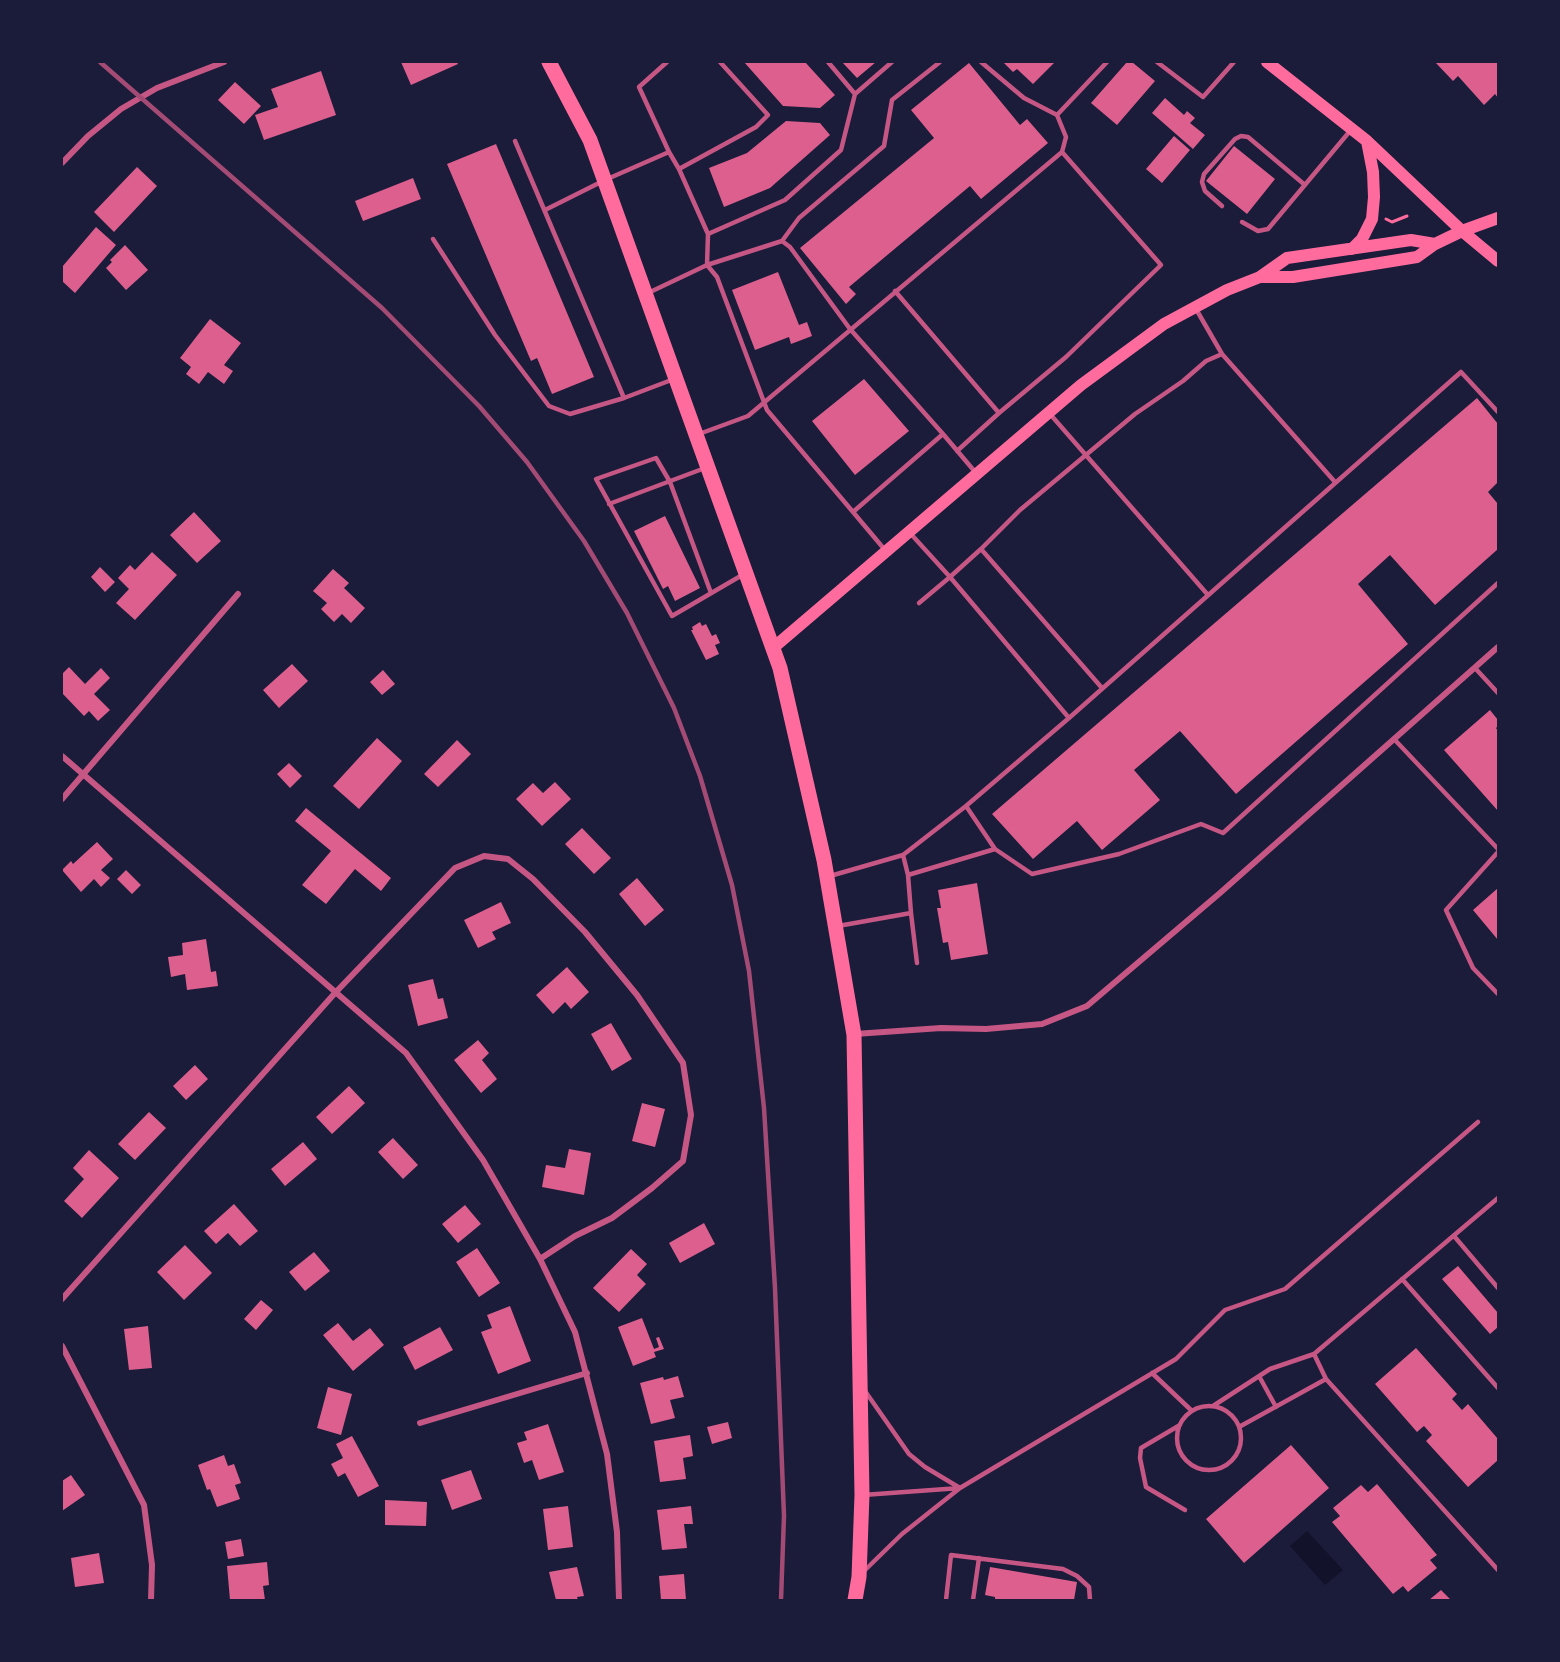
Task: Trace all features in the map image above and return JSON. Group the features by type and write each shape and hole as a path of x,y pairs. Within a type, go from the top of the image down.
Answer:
{"main road":[{"path":"549,62 590,140 773,648 790,710 827,877 854,1035 862,1495 859,1577 855,1600"},
{"path":"1267,62 1367,141 1462,231 1498,261"},
{"path":"1352,249 1362,239 1372,219 1373,172 1367,141"},
{"path":"1260,277 1293,277 1417,257 1435,244 1462,231 1498,218"},
{"path":"773,648 1081,386 1164,324 1227,290 1260,277 1287,258 1411,240 1435,244"}],"street":[{"path":"62,163 88,136 121,110 157,88 224,62"},
{"path":"62,798 238,594"},
{"path":"854,1035 941,1028 986,1029 1042,1024 1087,1006 1220,893 1498,647"},
{"path":"62,756 406,1053 483,1160 540,1259 575,1332 607,1454 617,1532 619,1600"},
{"path":"62,1299 335,993 455,868 484,856 508,859 533,879 585,932 637,995 683,1063 691,1115 683,1161 612,1218 576,1236 540,1259"},
{"path":"62,1346 144,1505 152,1565 151,1600"},
{"path":"420,1423 587,1373"}],"lane":[{"path":"667,62 639,87 708,234 707,265 717,277 767,410 887,552"},
{"path":"679,169 756,127 768,115 720,62"},
{"path":"828,62 855,94"},
{"path":"708,234 785,200 841,150 855,94 892,62"},
{"path":"646,294 707,265 782,241 800,218 884,146 892,100 940,62"},
{"path":"697,435 748,416 1062,152 1066,137 1057,116 1024,98 981,62"},
{"path":"1057,116 1107,62"},
{"path":"1157,62 1203,97 1234,62"},
{"path":"1242,222 1258,231 1268,230 1352,129"},
{"path":"1222,206 1205,191 1202,182 1204,174 1235,139 1241,136 1248,137 1305,185"},
{"path":"515,141 624,398"},
{"path":"545,210 669,152"},
{"path":"957,451 1066,357 1161,265 1062,152"},
{"path":"433,238 495,335 549,406 570,414 624,398 676,378"},
{"path":"782,241 790,247 850,329 977,475"},
{"path":"895,291 999,413"},
{"path":"1195,307 1222,354 1335,482"},
{"path":"919,603 981,549 1020,510 1085,455 1206,361 1222,354"},
{"path":"827,877 903,855 966,806 1461,372 1498,412"},
{"path":"1050,413 1208,595"},
{"path":"852,512 943,434"},
{"path":"711,593 670,482 656,458 596,479 672,616 746,573"},
{"path":"609,504 708,467"},
{"path":"910,533 1069,718"},
{"path":"981,549 1102,688"},
{"path":"966,806 995,849 1032,874 1119,854 1201,824 1223,833 1498,583"},
{"path":"1475,668 1498,693"},
{"path":"1394,739 1498,851 1446,910 1473,968 1498,994"},
{"path":"908,875 995,849"},
{"path":"903,855 908,875 917,963"},
{"path":"835,926 911,913"},
{"path":"859,1577 902,1534 960,1488 1176,1359 1225,1310 1285,1289 1478,1122"},
{"path":"1212,1406 1270,1369 1314,1354 1498,1198"},
{"path":"1454,1236 1498,1288"},
{"path":"1402,1280 1498,1388"},
{"path":"1314,1354 1326,1380 1498,1570"},
{"path":"1152,1373 1192,1411"},
{"path":"1259,1376 1276,1407"},
{"path":"1239,1427 1326,1380"},
{"path":"861,1385 909,1454 925,1467 960,1488"},
{"path":"1180,1425 1177,1436 1182,1456 1198,1469 1209,1471 1229,1465 1236,1457 1242,1437 1239,1427 1229,1412 1212,1406 1201,1407 1192,1411 1180,1425 1141,1448 1140,1458 1146,1487 1185,1510"},
{"path":"862,1495 960,1488"},
{"path":"946,1600 951,1555 1063,1569 1077,1576 1089,1587 1090,1600"},
{"path":"973,1600 979,1558"}],"path":[{"path":"1392,222 1407,216"},
{"path":"1380,217 1396,226"}],"shaded area":[{"path":"1307,1531 1343,1570 1325,1585 1290,1546"}],"building":[{"path":"401,62 457,62 458,64 411,85"},
{"path":"744,62 805,62 835,95 820,108 783,106"},
{"path":"842,62 876,62 857,78"},
{"path":"1003,62 1055,62 1033,84 1017,69 1013,72"},
{"path":"1127,62 1132,62 1155,81 1117,125 1091,103"},
{"path":"1435,62 1498,62 1498,98 1495,94 1484,105 1458,76 1453,81"},
{"path":"969,63 1020,125 1027,119 1048,143 981,199 970,186 849,287 856,294 846,304 800,248 934,138 911,110"},
{"path":"321,71 336,115 264,140 255,115 278,107 271,89"},
{"path":"235,82 261,106 244,124 218,100"},
{"path":"1165,98 1184,115 1187,111 1195,118 1190,123 1205,135 1193,149 1152,113"},
{"path":"786,121 820,123 830,135 770,188 724,207 709,168 747,153"},
{"path":"1174,136 1190,150 1162,183 1146,169"},
{"path":"496,144 594,377 552,394 537,358 531,361 447,164"},
{"path":"1234,146 1275,179 1247,214 1206,181"},
{"path":"137,167 157,186 114,232 94,212"},
{"path":"413,178 421,199 363,221 355,201"},
{"path":"96,227 116,245 75,293 62,281 62,267"},
{"path":"125,245 148,270 126,290 106,268 112,262 110,260"},
{"path":"778,272 799,325 807,322 812,336 791,344 789,337 755,350 732,290"},
{"path":"210,319 241,343 224,365 233,371 224,384 208,372 199,384 186,374 191,367 180,358"},
{"path":"864,379 909,431 855,475 812,421"},
{"path":"1477,398 1498,424 1498,482 1488,492 1498,504 1498,549 1435,605 1390,555 1358,584 1408,644 1236,794 1180,731 1134,770 1160,800 1102,850 1077,821 1033,859 992,814"},
{"path":"194,512 221,541 197,563 170,535"},
{"path":"665,516 700,588 675,601 668,586 663,589 634,531"},
{"path":"152,552 177,575 135,620 116,603 129,589 118,578 130,565 135,570"},
{"path":"100,567 115,582 105,592 91,577"},
{"path":"333,569 349,583 344,588 365,608 351,623 342,614 334,622 321,609 327,603 313,591"},
{"path":"700,622 702,626 706,624 712,636 716,634 720,643 715,645 719,654 706,660 691,630"},
{"path":"292,664 308,681 279,708 263,690"},
{"path":"69,667 85,684 101,668 110,678 94,694 110,710 98,721 89,711 84,716 62,693 62,674"},
{"path":"383,670 395,684 382,695 370,682"},
{"path":"1490,710 1498,720 1496,728 1498,731 1498,811 1444,750"},
{"path":"377,738 402,761 359,809 333,786"},
{"path":"457,740 471,754 438,787 424,774"},
{"path":"289,763 302,776 290,788 277,774"},
{"path":"555,782 571,799 542,826 516,799 533,783 543,793"},
{"path":"306,808 391,878 381,891 355,869 326,904 302,885 331,851 295,821"},
{"path":"582,828 611,858 594,874 565,844"},
{"path":"97,842 113,859 101,870 110,878 101,887 94,879 81,892 62,870 71,861 73,864"},
{"path":"126,870 141,885 132,894 117,879"},
{"path":"637,878 664,910 645,926 619,894"},
{"path":"977,883 988,954 951,960 948,942 943,943 937,908 941,908 938,890"},
{"path":"1498,888 1498,940 1473,910"},
{"path":"501,902 511,923 492,932 496,939 478,948 464,920"},
{"path":"206,939 211,972 216,971 218,986 187,990 185,974 171,977 168,957 183,955 182,943"},
{"path":"567,967 589,992 571,1009 565,1002 553,1014 536,995"},
{"path":"433,979 438,999 443,998 448,1018 418,1026 408,985"},
{"path":"611,1023 632,1059 612,1071 591,1034"},
{"path":"478,1040 489,1053 482,1060 497,1079 481,1093 454,1060"},
{"path":"195,1065 208,1079 186,1100 173,1086"},
{"path":"349,1086 365,1103 332,1134 316,1117"},
{"path":"642,1103 665,1109 655,1147 632,1141"},
{"path":"149,1112 166,1128 135,1160 118,1144"},
{"path":"393,1138 418,1165 403,1179 378,1152"},
{"path":"303,1142 317,1159 285,1186 271,1169"},
{"path":"569,1149 591,1153 584,1195 542,1187 546,1165 565,1168"},
{"path":"89,1150 119,1178 82,1218 64,1201 84,1179 73,1168"},
{"path":"234,1204 258,1231 240,1246 228,1233 216,1244 204,1231"},
{"path":"465,1205 481,1224 458,1243 442,1224"},
{"path":"704,1223 715,1244 680,1263 669,1243"},
{"path":"185,1245 212,1273 184,1300 157,1272"},
{"path":"477,1248 500,1283 479,1297 456,1262"},
{"path":"631,1249 647,1264 637,1275 646,1284 619,1312 593,1288"},
{"path":"314,1252 330,1271 305,1291 289,1272"},
{"path":"1458,1266 1498,1313 1498,1327 1490,1334 1442,1279"},
{"path":"261,1300 273,1310 256,1330 244,1319"},
{"path":"510,1306 531,1361 498,1374 481,1332 492,1328 487,1315"},
{"path":"642,1318 654,1349 659,1347 656,1338 659,1337 664,1349 654,1352 656,1357 633,1366 618,1327"},
{"path":"338,1323 353,1341 370,1328 384,1345 353,1371 323,1335"},
{"path":"148,1326 152,1368 129,1370 124,1329"},
{"path":"440,1327 453,1350 415,1370 403,1347"},
{"path":"1416,1348 1457,1394 1452,1399 1462,1410 1468,1404 1498,1439 1498,1460 1468,1487 1426,1441 1432,1435 1424,1426 1417,1432 1375,1384"},
{"path":"678,1376 684,1397 670,1400 675,1418 651,1424 640,1383"},
{"path":"328,1387 352,1394 341,1435 317,1428"},
{"path":"728,1422 732,1438 712,1444 707,1427"},
{"path":"548,1424 564,1472 539,1480 532,1460 524,1463 517,1443 527,1440 524,1432"},
{"path":"690,1435 693,1456 683,1458 686,1479 660,1482 654,1441"},
{"path":"352,1436 379,1486 358,1497 345,1473 338,1477 331,1464 343,1458 336,1444"},
{"path":"1291,1445 1329,1488 1244,1563 1206,1519"},
{"path":"224,1455 228,1466 234,1464 241,1483 235,1485 240,1499 217,1507 210,1489 207,1490 198,1465"},
{"path":"471,1470 482,1499 452,1510 441,1480"},
{"path":"71,1475 85,1495 62,1511 62,1481"},
{"path":"1377,1484 1437,1555 1430,1560 1437,1568 1408,1592 1403,1586 1393,1594 1332,1522 1340,1516 1333,1508 1361,1485 1368,1492"},
{"path":"385,1500 427,1502 426,1526 385,1525"},
{"path":"568,1506 573,1547 548,1550 543,1509"},
{"path":"691,1506 693,1524 684,1524 687,1548 662,1550 657,1510"},
{"path":"241,1539 244,1556 228,1559 225,1542"},
{"path":"99,1553 104,1583 75,1587 71,1558"},
{"path":"267,1562 269,1585 263,1586 265,1600 230,1600 227,1566"},
{"path":"577,1567 584,1596 577,1597 578,1600 556,1600 549,1572"},
{"path":"990,1567 1077,1582 1074,1600 995,1600 995,1597 985,1595"},
{"path":"684,1574 686,1600 661,1600 659,1576"},
{"path":"1441,1590 1451,1600 1429,1600"}],"railway":[{"path":"100,62 382,308 479,406 527,462 584,541 627,613 674,708 700,776 732,885 749,971 764,1108 775,1288 784,1516 781,1600"}]}
